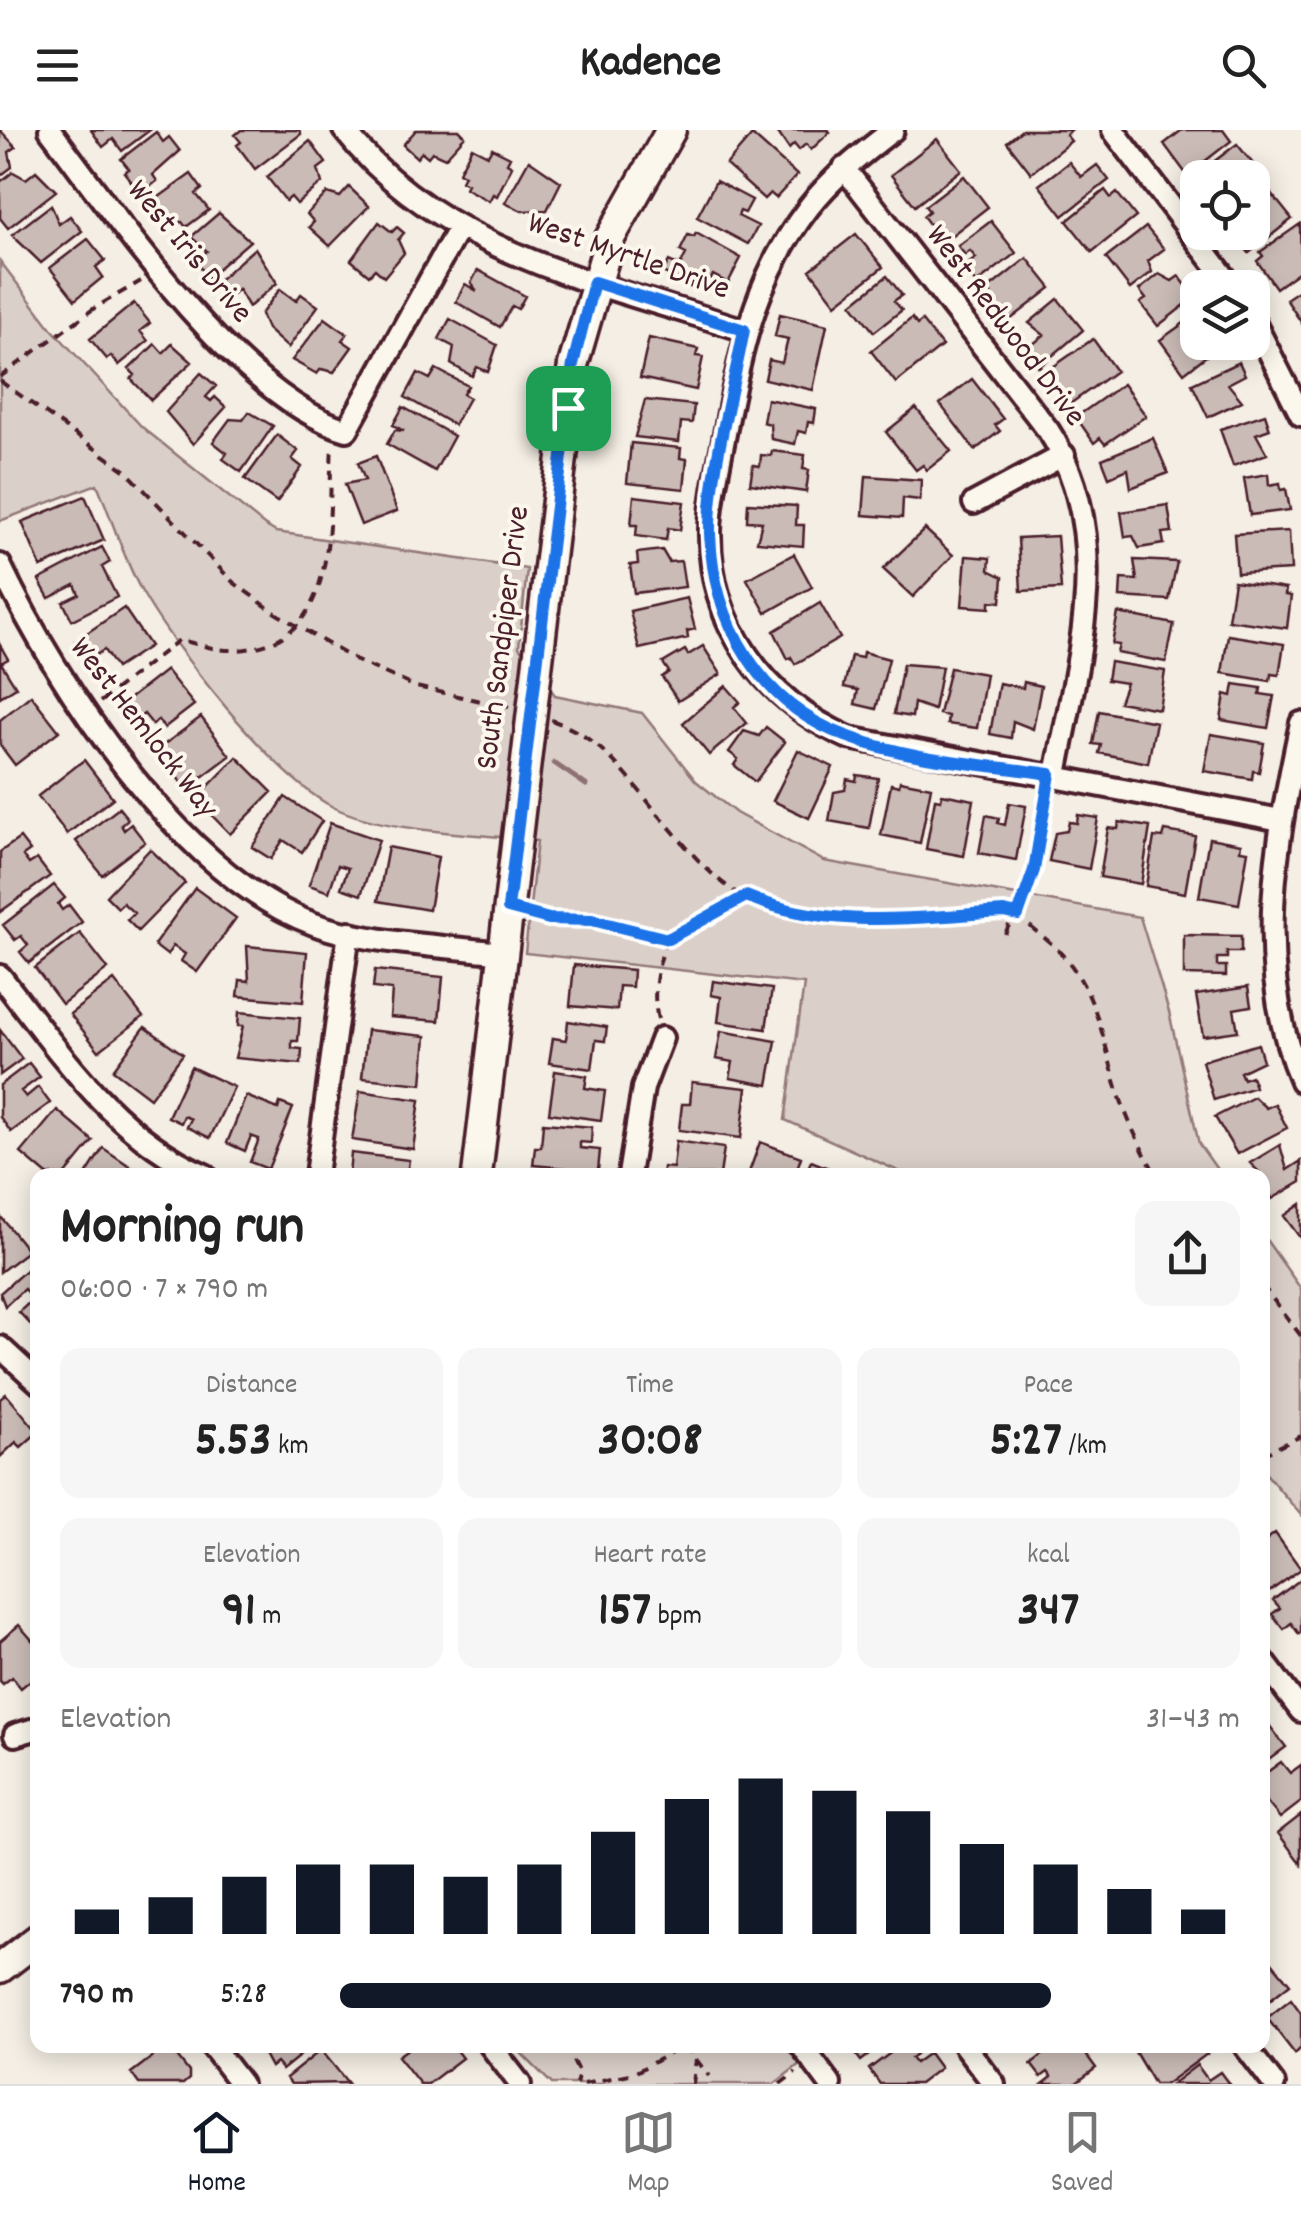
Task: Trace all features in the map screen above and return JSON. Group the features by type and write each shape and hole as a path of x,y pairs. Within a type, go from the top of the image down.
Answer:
{"street":[{"name":"West Iris Drive","path":"50,130 158,271 222,342 301,406 340,427"},
{"name":"West Myrtle Drive","path":"344,130 386,178 458,229 594,282 744,330 710,532 723,609 753,667 799,712 849,738 1280,820"},
{"name":"South Sandpiper Drive","path":"478,1168 573,364 594,282 622,214 671,130"},
{"path":"744,330 760,290 807,209 844,168 893,130"},
{"path":"1112,130 1218,270"},
{"name":"West Redwood Drive","path":"844,168 1064,455 1080,496 1088,551 1086,602 1052,775"},
{"path":"340,427 458,229"},
{"path":"1270,354 1301,415"},
{"path":"974,503 1064,455"},
{"name":"West Hemlock Way","path":"0,565 47,658 174,826 205,856 262,900 317,926 502,953"},
{"path":"1301,723 1280,820 1273,893 1277,1005 1301,1081"},
{"path":"317,1168 349,932"},
{"path":"0,976 103,1103 160,1151 191,1168"},
{"path":"630,1168 644,1088 662,1038"},
{"path":"0,1346 30,1374"},
{"path":"1270,1670 1301,1711"},
{"path":"16,1735 30,1731"},
{"path":"0,1968 30,1945"},
{"path":"217,2053 241,2084"},
{"path":"496,2053 520,2084"},
{"path":"806,2053 830,2084"},
{"path":"970,2053 994,2084"},
{"path":"1250,2053 1274,2084"}],"path":[{"path":"158,271 96,307 0,379 125,470 234,582 297,625 357,661 416,687 497,702 578,730 603,747 698,861 730,889 768,905 850,921 1004,912 1018,915 1070,959 1083,978 1094,1001 1124,1106 1153,1168"},
{"path":"87,712 179,640 228,651 276,642 314,607 332,520 340,427"},
{"path":"1006,934 1018,915 1034,870 1052,775"},
{"path":"662,1038 654,1002 658,966 668,939 746,896"},
{"path":"508,908 549,919 592,920 668,939"},
{"path":"1270,1295 1301,1336"},
{"path":"1270,1451 1301,1436"},
{"path":"569,2053 579,2073 576,2084"},
{"path":"584,2084 634,2073 670,2053"},
{"path":"692,2053 709,2076"},
{"path":"694,2084 696,2057"},
{"path":"780,2084 800,2069"}],"shaded area":[{"path":"0,261 51,328 142,427 264,525 276,532 527,569 519,647 555,695 642,713 696,781 736,813 824,861 1140,917 1169,1012 1199,1144 1216,1168 891,1168 785,1120 804,984 525,953 537,841 379,822 333,807 310,792 256,741 176,644 135,577 97,484 0,521"},
{"path":"1270,1245 1301,1289 1301,1515 1270,1478"},
{"path":"521,2053 793,2053 801,2063 774,2084 552,2084"}],"building":[{"path":"0,130 16,147 9,152 12,167 0,176"},
{"path":"91,130 150,130 122,151 113,139 103,147"},
{"path":"241,130 299,130 301,134 255,169 237,145 241,142 235,135"},
{"path":"416,130 459,130 465,136 445,158 432,152 428,157 422,152 417,158 403,145"},
{"path":"776,130 830,132 811,150 806,144 799,150 794,144 789,149"},
{"path":"1022,130 1071,130 1066,135 1071,141 1031,173 1007,142"},
{"path":"1182,130 1223,130 1231,141 1206,160 1180,160 1180,166 1164,144"},
{"path":"156,132 163,142 169,137 180,151 153,175 157,181 141,194 124,172 129,169 121,159"},
{"path":"752,135 797,175 776,198 770,193 764,199 726,165"},
{"path":"937,139 961,170 915,206 891,175"},
{"path":"310,141 326,163 318,169 322,183 297,204 291,197 286,201 267,177"},
{"path":"1237,144 1250,160 1216,160"},
{"path":"472,147 488,155 492,148 510,157 507,163 512,166 497,196 493,194 489,201 465,188 467,184 461,181 464,175 459,172"},
{"path":"529,160 561,182 547,210 522,211 505,203"},
{"path":"1069,162 1081,177 1097,165 1109,180 1063,216 1039,185"},
{"path":"36,171 56,191 8,228 0,218 0,182 13,172 26,179"},
{"path":"191,174 202,189 196,194 209,210 186,227 182,222 170,223 165,216 159,221 148,205"},
{"path":"964,176 988,207 943,242 923,216 929,211 925,206"},
{"path":"716,181 752,200 745,213 740,211 738,216 758,226 748,244 697,217"},
{"path":"349,187 369,206 330,246 309,227 314,222 307,214 327,193 340,197"},
{"path":"1105,190 1111,198 1117,193 1136,217 1092,252 1067,221"},
{"path":"1270,192 1292,219 1270,236"},
{"path":"51,205 59,224 70,216 82,231 41,263 12,235"},
{"path":"219,213 250,241 208,277 195,261 207,251 191,237"},
{"path":"991,221 1016,253 976,284 964,267 976,258 970,251 965,255 958,246"},
{"path":"379,222 392,232 397,227 404,233 398,240 404,253 384,277 375,269 369,275 351,260"},
{"path":"1300,224 1301,270 1276,288 1270,270 1263,270 1257,261 1263,256 1260,252 1270,250 1270,245"},
{"path":"1146,227 1164,249 1148,261 1152,272 1130,289 1106,258"},
{"path":"696,233 741,258 728,283 713,275 710,281 695,278 690,287 663,272 669,261 680,266 686,254 680,251 688,235 694,237"},
{"path":"856,234 883,267 836,304 810,270"},
{"path":"88,239 105,260 96,267 103,277 75,300 50,268"},
{"path":"255,248 277,283 249,307 238,289 226,300 213,285"},
{"path":"1027,258 1051,288 1006,323 985,298 991,293 988,289"},
{"path":"478,270 525,296 518,309 512,306 500,327 456,302 465,284 477,291 471,283"},
{"path":"1159,274 1172,281 1179,276 1180,309 1158,326 1140,303 1146,299 1139,290"},
{"path":"887,276 902,295 894,301 902,310 874,332 852,304"},
{"path":"280,289 296,301 301,294 318,306 288,348 267,329 261,314"},
{"path":"1301,289 1301,322 1286,299"},
{"path":"1058,299 1083,330 1039,367 1026,350 1044,335 1029,323"},
{"path":"134,303 150,323 140,331 148,341 119,365 111,356 107,359 90,339"},
{"path":"780,314 827,325 813,390 765,379 769,360 782,363 788,339 775,336"},
{"path":"325,318 347,334 342,340 352,347 334,372 321,369 317,374 292,360"},
{"path":"912,318 917,325 922,321 942,346 896,383 871,351"},
{"path":"450,319 497,345 488,372 477,367 472,376 451,364 454,347 439,339"},
{"path":"1180,326 1180,360 1201,360 1184,373 1160,340"},
{"path":"649,338 698,349 696,356 703,357 696,390 640,378"},
{"path":"1093,339 1116,371 1067,406 1048,379 1055,375 1050,369"},
{"path":"155,344 163,353 172,344 192,362 151,400 131,379 135,375 129,369"},
{"path":"1239,362 1245,375 1228,384 1242,401 1208,417 1192,384"},
{"path":"436,369 468,386 463,394 469,398 454,425 405,397 418,373 430,379"},
{"path":"201,373 216,386 206,397 211,401 215,397 226,407 193,444 166,412"},
{"path":"972,379 1003,419 995,425 1000,431 975,450 940,404"},
{"path":"1123,384 1146,416 1105,444 1100,438 1094,443 1076,417"},
{"path":"767,399 816,409 814,423 808,422 806,433 798,431 795,444 771,439 770,424 763,422"},
{"path":"645,400 694,405 692,423 681,422 679,442 635,437"},
{"path":"403,407 454,436 435,471 387,444 395,430 404,431 393,425"},
{"path":"916,408 951,451 927,470 923,465 916,470 886,432"},
{"path":"249,412 273,426 241,472 223,459 227,453 213,442 230,419 243,420"},
{"path":"1265,414 1270,429 1256,434 1267,454 1233,466 1220,429"},
{"path":"277,435 298,451 292,459 302,467 277,502 245,479"},
{"path":"1153,438 1168,473 1131,488 1128,469 1109,477 1102,459"},
{"path":"631,443 681,448 680,458 687,459 684,489 627,483"},
{"path":"772,451 805,455 803,469 809,470 806,492 750,484 753,465 760,466 761,455 771,456"},
{"path":"376,456 397,511 361,525 345,484 365,480 358,463"},
{"path":"1268,474 1269,485 1280,483 1281,490 1286,489 1290,510 1250,515 1244,478"},
{"path":"866,476 921,480 920,500 903,498 902,518 863,515"},
{"path":"85,496 104,540 41,567 22,522"},
{"path":"634,496 684,502 680,530 668,528 666,540 636,536 637,525 631,525"},
{"path":"748,503 797,506 796,525 804,525 803,546 757,542 762,522 747,521"},
{"path":"1168,505 1172,532 1162,533 1164,544 1139,548 1133,536 1125,537 1121,512"},
{"path":"925,529 953,555 913,597 883,569"},
{"path":"1289,531 1291,570 1237,573 1234,534"},
{"path":"1057,536 1061,589 1021,591 1018,538"},
{"path":"102,547 110,562 102,567 117,597 72,620 63,602 79,594 75,585 49,598 39,580"},
{"path":"662,550 669,562 681,561 685,587 634,593 630,565 638,564 637,553"},
{"path":"794,554 812,587 766,613 747,579"},
{"path":"966,556 990,558 989,570 1003,577 1001,602 990,601 990,608 962,606"},
{"path":"1134,560 1177,562 1169,600 1120,597 1121,579 1137,580"},
{"path":"1234,581 1286,589 1285,595 1291,596 1287,628 1228,620"},
{"path":"687,598 695,629 687,631 688,638 639,649 630,611"},
{"path":"820,603 840,638 795,664 791,657 788,659 774,631"},
{"path":"124,608 150,646 116,668 104,650 88,660 75,641"},
{"path":"1118,613 1174,624 1166,662 1117,653 1119,645 1112,644"},
{"path":"1228,635 1284,644 1279,675 1271,674 1270,681 1222,673"},
{"path":"0,645 8,659 1,663 16,687 0,697"},
{"path":"703,646 721,674 678,701 662,677 669,672 663,663 685,650 688,655"},
{"path":"863,652 889,659 876,709 855,704 858,690 844,687 851,656 862,658"},
{"path":"1110,662 1165,671 1159,709 1119,702 1126,683 1107,680"},
{"path":"903,664 942,667 934,710 914,703 912,717 894,714"},
{"path":"950,668 986,674 977,728 947,724 948,716 939,714"},
{"path":"166,670 194,705 164,728 158,720 153,725 144,714 129,725 116,709"},
{"path":"1024,682 1041,686 1033,729 1013,721 1011,738 990,734 999,683 1023,688"},
{"path":"1234,684 1261,688 1260,694 1274,696 1268,728 1221,720 1225,694 1232,696"},
{"path":"726,686 740,702 734,707 747,723 709,755 683,723"},
{"path":"31,695 59,731 15,765 0,745 0,720"},
{"path":"1099,711 1156,722 1148,763 1099,753 1101,745 1093,744"},
{"path":"201,717 230,756 186,789 157,750"},
{"path":"766,727 785,742 755,782 734,765 738,759 729,752 744,731 759,736"},
{"path":"1211,734 1264,743 1259,772 1253,771 1252,779 1204,771"},
{"path":"798,750 833,767 809,818 773,801"},
{"path":"237,757 272,792 230,834 196,799"},
{"path":"84,760 113,798 67,834 38,796"},
{"path":"857,775 878,778 869,828 829,821 834,792 845,790 847,779 856,781"},
{"path":"900,781 931,787 920,843 881,835 891,784 899,786"},
{"path":"942,794 974,800 964,856 926,849 935,799 941,800"},
{"path":"285,797 322,821 302,852 283,840 271,859 252,847"},
{"path":"1009,803 1026,806 1016,860 979,853 986,815 999,818 998,823 1005,825"},
{"path":"119,808 128,819 121,825 124,830 131,824 145,842 102,875 76,841"},
{"path":"1078,815 1098,818 1089,869 1049,861 1055,833 1067,831 1069,822 1077,823"},
{"path":"1119,822 1150,827 1141,884 1100,877 1108,828 1118,829"},
{"path":"330,823 379,840 361,895 341,888 348,868 338,865 329,892 309,885"},
{"path":"1165,831 1195,836 1185,893 1146,886 1154,837 1163,838"},
{"path":"20,838 30,851 23,856 29,864 37,859 50,876 0,912 0,852"},
{"path":"1209,838 1241,844 1240,850 1248,851 1239,904 1199,897"},
{"path":"388,847 438,857 429,910 378,901"},
{"path":"150,849 185,883 138,931 127,920 134,913 123,903 118,908 106,896"},
{"path":"54,885 65,898 58,904 62,910 69,905 82,922 29,963 20,952 28,945 21,936 15,940 3,925"},
{"path":"195,888 236,918 197,972 181,961 185,954 173,946 167,955 154,945"},
{"path":"80,933 108,969 62,1004 35,968"},
{"path":"1184,935 1241,936 1241,952 1227,952 1227,958 1217,958 1217,966 1226,966 1226,976 1184,975"},
{"path":"247,946 307,952 303,1002 238,996 240,980 249,981"},
{"path":"574,965 633,970 632,987 619,986 617,1010 570,1006"},
{"path":"375,970 443,977 439,1021 390,1017 392,990 373,988"},
{"path":"114,980 143,1017 99,1051 70,1014"},
{"path":"713,981 772,989 766,1029 718,1022 721,997 711,995"},
{"path":"1248,987 1251,1006 1234,1009 1238,1031 1203,1036 1196,995"},
{"path":"239,1012 300,1018 298,1041 292,1041 292,1048 302,1049 301,1064 235,1058 243,1026 238,1026"},
{"path":"568,1021 607,1027 605,1041 596,1040 592,1069 549,1063 553,1038 566,1040"},
{"path":"145,1027 183,1054 150,1098 113,1070"},
{"path":"0,1030 22,1059 0,1075"},
{"path":"367,1030 426,1036 422,1084 362,1078"},
{"path":"721,1031 776,1041 768,1085 730,1078 733,1062 716,1059"},
{"path":"1258,1044 1263,1061 1240,1072 1243,1079 1251,1076 1255,1087 1214,1100 1202,1061"},
{"path":"29,1063 40,1077 21,1091 26,1097 38,1087 50,1103 11,1132 0,1117 0,1085"},
{"path":"191,1067 234,1087 210,1138 187,1127 191,1119 184,1116 181,1123 168,1117"},
{"path":"555,1071 587,1076 585,1088 605,1091 601,1120 549,1113"},
{"path":"692,1082 747,1088 741,1138 679,1130 682,1104 690,1104"},
{"path":"360,1091 420,1100 413,1149 352,1140"},
{"path":"246,1096 278,1109 280,1103 293,1108 268,1168 250,1162 259,1139 251,1136 245,1151 227,1143"},
{"path":"1254,1097 1266,1108 1275,1104 1287,1128 1237,1154 1215,1117"},
{"path":"57,1110 93,1141 71,1168 39,1168 21,1153"},
{"path":"543,1123 592,1127 591,1143 580,1142 580,1148 600,1150 598,1168 533,1165 535,1147 541,1147"},
{"path":"676,1141 724,1148 721,1168 673,1168"},
{"path":"760,1142 801,1157 797,1168 751,1168"},
{"path":"1280,1145 1287,1170 1301,1161 1301,1182 1272,1199 1270,1168 1255,1168 1250,1163"},
{"path":"103,1148 133,1168 90,1168"},
{"path":"351,1153 409,1160 408,1168 350,1168"},
{"path":"811,1161 828,1168 808,1168"},
{"path":"1301,1204 1301,1239 1284,1216"},
{"path":"0,1218 28,1251 0,1272"},
{"path":"30,1266 30,1296 24,1289 5,1306 0,1293"},
{"path":"30,1302 30,1324 19,1312"},
{"path":"6,1394 30,1422 30,1439 21,1447 16,1442 0,1457 0,1399"},
{"path":"1275,1533 1301,1569 1270,1591 1270,1537"},
{"path":"1301,1579 1299,1634 1291,1623 1284,1629 1272,1614 1280,1608 1273,1600"},
{"path":"19,1625 30,1638 30,1681 21,1688 12,1677 3,1684 0,1681 0,1641"},
{"path":"1270,1726 1286,1747 1270,1759"},
{"path":"1281,1762 1290,1773 1301,1765 1301,1802 1280,1818 1270,1806 1270,1770"},
{"path":"1301,1815 1301,1864 1278,1833"},
{"path":"1270,1960 1290,1984 1270,2000"},
{"path":"1291,1999 1301,2013 1301,2048 1295,2054 1270,2022 1270,2016"},
{"path":"157,2053 174,2053 189,2072 189,2079 183,2084 139,2084 131,2073"},
{"path":"263,2053 303,2053 282,2070 276,2063 271,2067"},
{"path":"317,2053 323,2053 348,2083 291,2084 286,2078"},
{"path":"458,2053 462,2058 428,2084 420,2084 398,2056"},
{"path":"855,2053 872,2053 861,2061"},
{"path":"890,2053 915,2053 911,2058 915,2063 929,2053 940,2068 919,2084 880,2084 869,2069"},
{"path":"1045,2053 1085,2053 1096,2068 1075,2084 1043,2084 1052,2077 1048,2072 1041,2077 1031,2064"},
{"path":"1136,2053 1207,2054 1166,2084 1154,2084"},
{"path":"1197,2065 1208,2080 1220,2072 1229,2084 1172,2084"}],"waterway":[{"path":"554,763 586,785"}],"route":[{"path":"594,282 744,330 710,532 723,609 737,643 753,667 786,702 813,722 849,738 1050,774 1034,870 1018,915 1004,912 850,921 797,912 746,896 668,939 592,920 549,919 508,908 568,408 573,364 594,282"}]}
